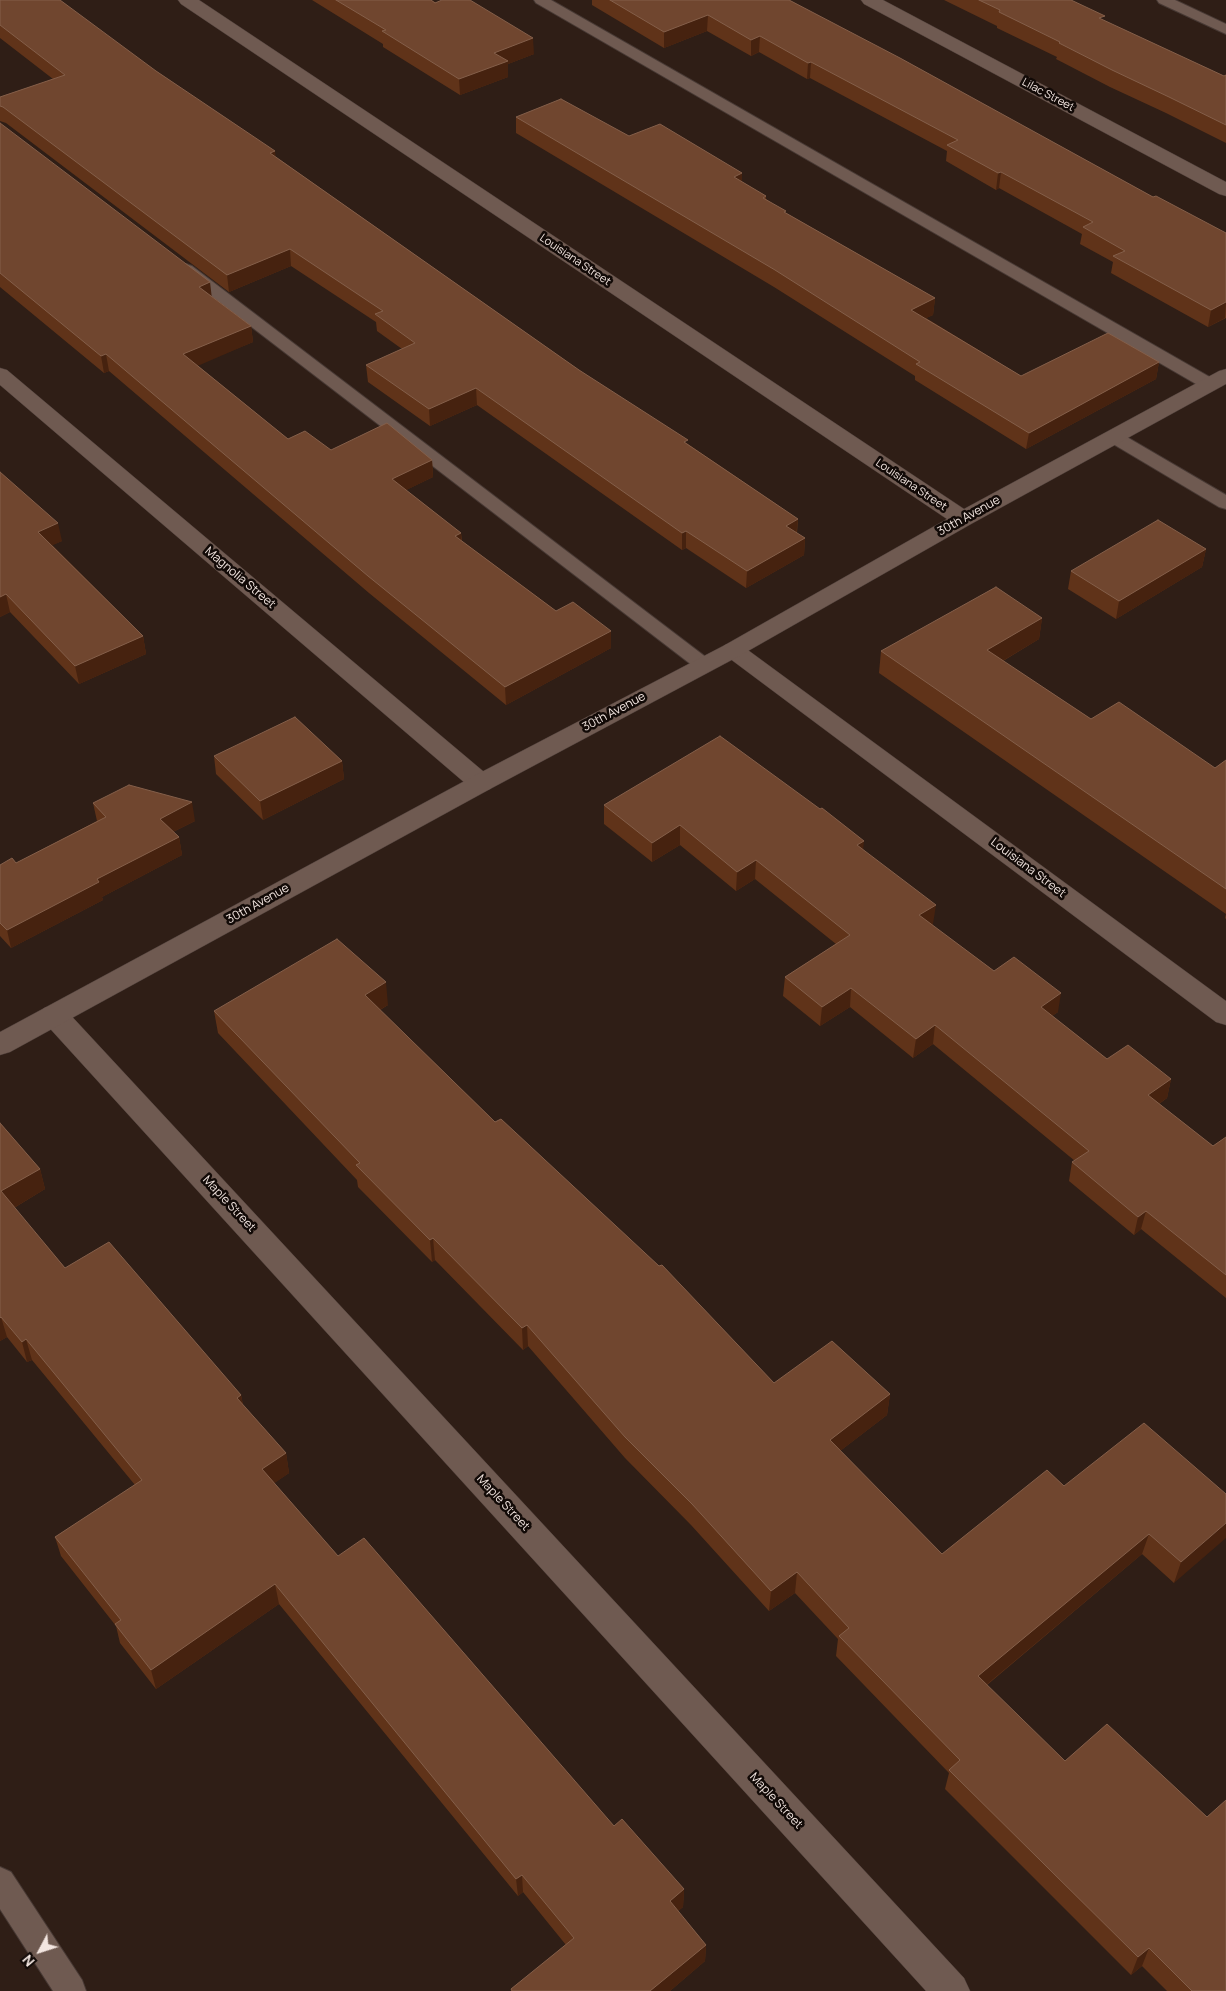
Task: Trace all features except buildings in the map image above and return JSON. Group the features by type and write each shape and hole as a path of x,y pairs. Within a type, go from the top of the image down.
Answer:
{"street":[{"name":"Louisiana Street","path":"187,0 963,519"},
{"name":"Lilac Street","path":"870,0 1226,190"},
{"name":"Magnolia Street","path":"0,374 481,782"},
{"name":"30th Avenue","path":"0,1045 481,782 733,650 963,519 1218,379"},
{"name":"Louisiana Street","path":"733,650 1226,1015"},
{"name":"Maple Street","path":"54,1015 951,1991"}],"lane":[{"path":"541,0 1218,379"},
{"path":"1164,0 1226,30"},
{"path":"174,260 704,665"},
{"path":"1114,436 1226,504"},
{"path":"0,1882 71,1991"}]}
